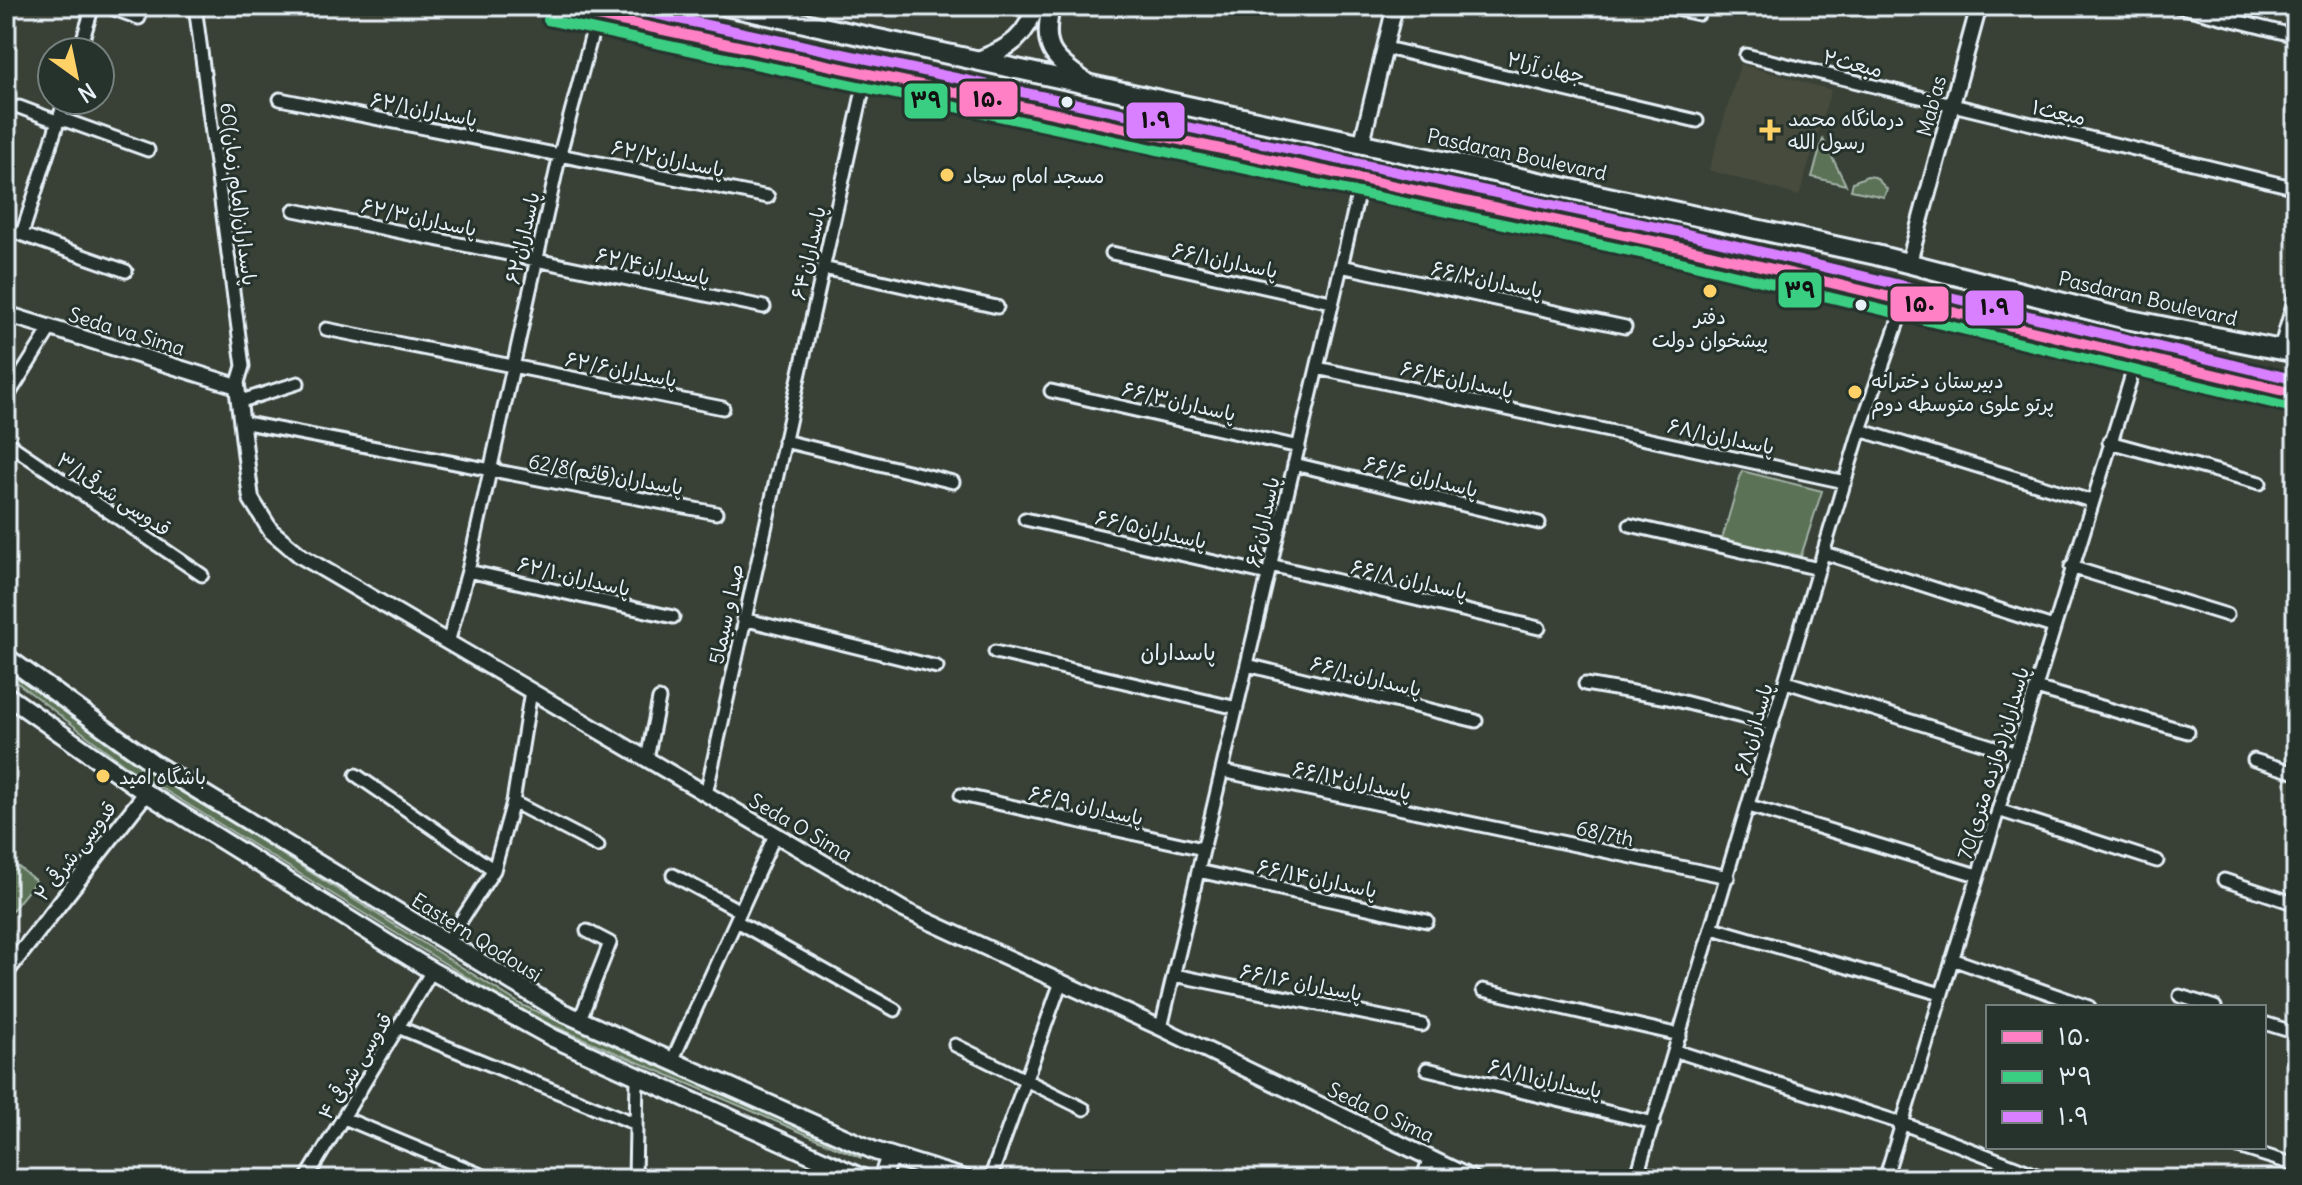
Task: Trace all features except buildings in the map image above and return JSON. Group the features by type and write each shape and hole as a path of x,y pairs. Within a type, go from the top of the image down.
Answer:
{"main road":[{"path":"551,6 867,72 1361,182 1676,246 2296,394"},
{"name":"Pasdaran Boulevard","path":"726,6 1909,262 2126,319 2288,351"},
{"path":"981,59 1006,49 1026,28 1035,6"},
{"path":"1051,6 1046,34 1054,56 1086,82"},
{"path":"1026,28 1032,38 1046,34"},
{"name":"Eastern Qodousi","path":"6,657 153,763 580,1019 890,1156 965,1179"},
{"path":"6,695 146,793 432,971 553,1038 865,1179"},
{"path":"882,1179 890,1156"}],"street":[{"path":"84,36 93,6"},
{"path":"106,6 139,18"},
{"name":"60پاسداران(امام زمان)","path":"195,6 243,366 239,393"},
{"path":"1362,142 1395,6"},
{"path":"1662,6 1699,14"},
{"name":"Mab'as","path":"1909,262 1979,6"},
{"path":"2177,6 2296,36"},
{"name":"پاسداران۶۲","path":"448,643 468,571 560,154 597,15"},
{"name":"جهان آرا۲","path":"1386,48 1697,121"},
{"name":"مبعث۲","path":"1746,55 1952,107"},
{"name":"پاسداران۶۴","path":"784,441 867,72"},
{"name":"پاسداران۶۲/۱","path":"280,99 560,154"},
{"path":"19,107 148,150"},
{"name":"مبعث۱","path":"1952,107 2296,188"},
{"path":"22,234 60,116"},
{"name":"پاسداران۶۲/۲","path":"560,154 768,197"},
{"name":"پاسداران۶۶","path":"1161,1028 1361,182"},
{"name":"پاسداران۶۲/۳","path":"294,210 536,260"},
{"path":"6,229 126,271"},
{"name":"پاسداران۶۶/۱","path":"1112,253 1331,302"},
{"name":"پاسداران۶۲/۴","path":"536,260 764,307"},
{"name":"پاسداران۶۶/۲","path":"1341,266 1625,327"},
{"path":"823,268 997,307"},
{"path":"2288,351 2296,294"},
{"name":"پاسداران۶۸","path":"1637,1175 1860,430 1906,299"},
{"name":"Seda va Sima","path":"6,314 239,393"},
{"path":"6,399 50,329"},
{"name":"پاسداران۶۲/۶","path":"326,329 723,408"},
{"name":"70پاسداران(دوازده متری)","path":"1885,1179 2137,358"},
{"name":"پاسداران۶۶/۴","path":"1317,368 1589,426"},
{"path":"239,393 298,383"},
{"name":"پاسداران۶۶/۳","path":"1051,391 1299,447"},
{"name":"Seda O Sima","path":"239,393 251,499 271,531 301,556 904,910 1161,1028 1473,1179"},
{"name":"62/8پاسداران(قائم)","path":"241,422 716,513"},
{"name":"پاسداران۶۸/۱","path":"1589,426 1845,482"},
{"path":"1860,430 2091,501"},
{"path":"784,441 953,482"},
{"name":"5صدا و سیما","path":"706,794 784,441"},
{"name":"قدوسی شرقی۳/۱","path":"6,442 202,575"},
{"path":"2109,442 2260,483"},
{"name":"پاسداران ۶۶/۶","path":"1294,464 1539,523"},
{"name":"پاسداران۶۶/۵","path":"1025,519 1269,569"},
{"path":"1630,525 1819,569"},
{"path":"1824,553 2053,627"},
{"path":"2071,567 2227,615"},
{"name":"پاسداران ۶۶/۸","path":"1269,569 1539,628"},
{"name":"پاسداران۶۲/۱۰","path":"468,571 673,617"},
{"path":"743,619 937,667"},
{"path":"995,652 1237,708"},
{"name":"پاسداران۶۶/۱۰","path":"1247,665 1476,721"},
{"path":"1786,682 2014,753"},
{"path":"1585,684 1668,698 1773,725"},
{"path":"2036,688 2188,732"},
{"path":"447,942 494,870 513,802 531,691"},
{"path":"647,759 659,699"},
{"path":"2254,760 2296,773"},
{"name":"پاسداران۶۶/۱۲","path":"1222,771 1475,824"},
{"path":"356,775 494,870"},
{"name":"قدوسی شرقی ۲","path":"6,972 146,793"},
{"name":"پاسداران ۶۶/۹","path":"961,795 1203,849"},
{"path":"513,802 598,846"},
{"path":"1749,806 1977,875"},
{"path":"1998,810 2157,861"},
{"name":"68/7th","path":"1475,824 1728,877"},
{"path":"673,1059 775,835"},
{"name":"پاسداران۶۶/۱۴","path":"1198,871 1427,921"},
{"path":"673,875 895,1010"},
{"path":"2224,880 2296,904"},
{"path":"1713,928 1941,994"},
{"path":"580,1019 610,943 587,931"},
{"path":"1952,959 2083,1005"},
{"name":"قدوسی شرقی ۴","path":"306,1179 432,971"},
{"name":"پاسداران ۶۶/۱۶","path":"1174,975 1422,1025"},
{"path":"990,1179 1061,982"},
{"path":"1483,990 1680,1035"},
{"path":"2180,996 2209,1005"},
{"path":"2266,1024 2296,1033"},
{"path":"400,1028 634,1123"},
{"path":"955,1045 1084,1109"},
{"path":"1676,1051 1904,1124 2047,1179"},
{"name":"پاسداران۶۸/۱۱","path":"1427,1069 1654,1123"},
{"path":"635,1179 637,1078"},
{"path":"344,1118 491,1179"},
{"path":"2244,1149 2296,1165"},
{"path":"1422,1179 1430,1158"},
{"path":"1637,1175 1664,1179"}],"shaded area":[{"name":"درمانگاه محمد رسول الله","path":"1740,64 1831,90 1799,196 1709,170"}],"green space":[{"path":"1823,139 1846,185 1812,177"},
{"path":"1867,176 1875,177 1887,189 1884,197 1851,190 1853,182"},
{"path":"1742,471 1822,491 1801,556 1722,539"},
{"path":"6,665 119,752 522,1005 726,1096 863,1151 861,1158 528,1015 129,768 6,674"},
{"path":"6,857 36,881 6,918"}],"transit line":[{"name":"۱۵۰","path":"551,6 1676,246 2296,394"},
{"name":"۱۰۹","path":"618,6 1679,232 2296,380"},
{"name":"۳۹","path":"548,20 1673,260 2293,408"}],"place":[{"name":"درمانگاه محمد رسول الله","path":"1770,130"},
{"name":"مسجد امام سجاد","path":"947,175"},
{"name":"دفتر پیشخوان دولت","path":"1710,291"},
{"name":"دبیرستان دخترانه پرتو علوی متوسطه دوم","path":"1855,392"},
{"name":"باشگاه امید","path":"103,776"}],"district":[{"name":"پاسداران","path":"1178,652"}]}
